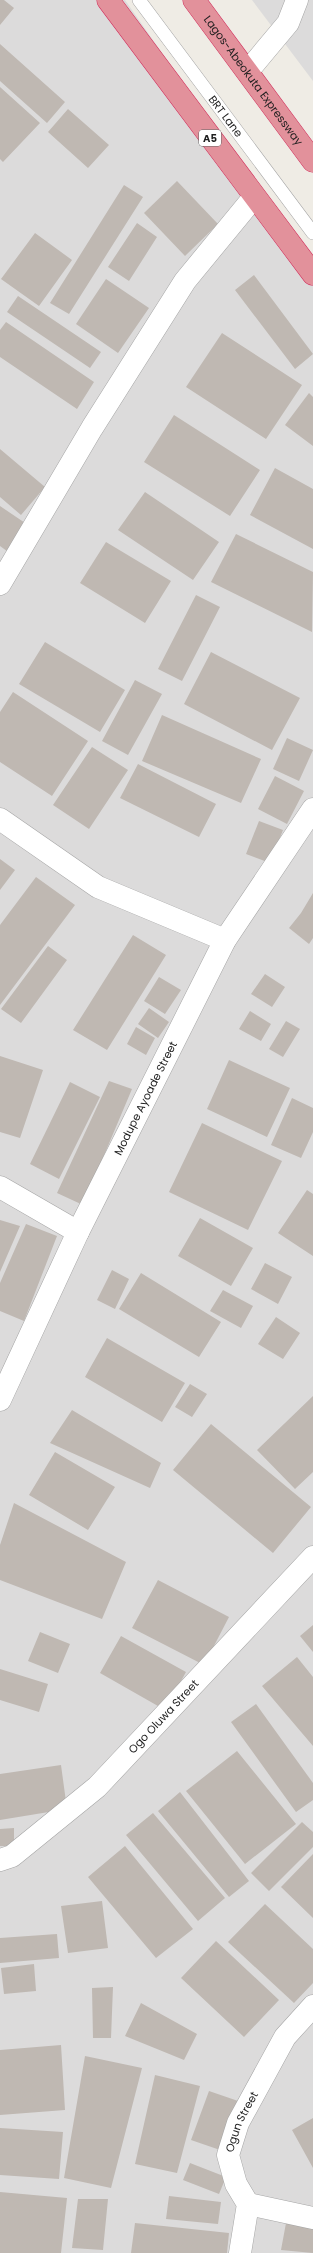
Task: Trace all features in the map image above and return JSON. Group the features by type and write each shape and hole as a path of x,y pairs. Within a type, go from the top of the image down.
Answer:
{"highway":[{"name":"A5","path":"108,0 313,274"},
{"name":"Lagos-Abeokuta Expressway","path":"194,0 313,160"}],"street":[{"path":"248,71 288,23 297,0"},
{"path":"0,584 92,428 185,282 254,197"},
{"name":"Modupe Ayoade Street","path":"0,1400 78,1232 225,940 313,809"},
{"path":"0,819 98,886 225,940"},
{"path":"0,1187 78,1232"},
{"name":"Ogo Oluwa Street","path":"0,1860 12,1856 97,1787 313,1557"},
{"name":"Ogun Street","path":"248,2204 236,2184 228,2155 238,2123 285,2036 313,2006"},
{"path":"240,2253 248,2204 313,2218"}],"lane":[{"name":"BRT Lane","path":"139,0 313,233"}],"shaded area":[{"path":"0,0 125,0 313,269 313,2253 0,2253"},
{"path":"252,0 313,0 313,81"}],"building":[{"path":"0,0 4,0 14,8 0,25"},
{"path":"0,44 65,102 47,123 0,81"},
{"path":"0,87 40,123 3,162 0,159"},
{"path":"68,109 109,145 88,168 48,132"},
{"path":"177,181 218,224 185,256 144,213"},
{"path":"124,185 143,197 69,314 50,303"},
{"path":"137,223 157,237 129,281 108,267"},
{"path":"35,233 72,260 39,306 1,279"},
{"path":"254,275 313,354 295,369 235,290"},
{"path":"106,279 149,308 118,353 76,324"},
{"path":"18,296 101,352 90,368 7,312"},
{"path":"6,322 94,382 77,409 0,357 0,330"},
{"path":"222,333 302,385 266,439 186,387"},
{"path":"309,393 313,397 313,446 285,425"},
{"path":"174,415 260,470 230,516 144,462"},
{"path":"0,449 45,487 21,515 0,497"},
{"path":"275,468 313,489 313,549 250,515"},
{"path":"145,492 219,542 193,580 118,530"},
{"path":"0,506 31,527 11,554 0,546"},
{"path":"236,534 313,572 312,632 211,582"},
{"path":"106,542 171,581 145,623 80,583"},
{"path":"196,595 220,607 182,681 158,669"},
{"path":"45,642 125,690 100,732 19,684"},
{"path":"211,652 300,698 272,750 184,704"},
{"path":"135,680 162,694 128,755 102,741"},
{"path":"13,692 88,741 52,796 0,762 0,712"},
{"path":"162,715 261,759 241,803 142,761"},
{"path":"287,738 313,750 299,781 273,769"},
{"path":"92,747 128,770 89,829 53,805"},
{"path":"138,764 216,804 199,837 120,798"},
{"path":"275,776 304,791 287,824 258,809"},
{"path":"259,821 283,830 270,863 246,854"},
{"path":"0,859 15,870 0,890"},
{"path":"36,877 75,905 0,1005 0,925"},
{"path":"313,893 313,938 309,944 289,928 301,913"},
{"path":"133,935 166,955 107,1050 73,1030"},
{"path":"48,946 67,960 21,1023 1,1009"},
{"path":"265,974 285,987 272,1007 251,994"},
{"path":"159,977 181,990 165,1014 144,1001"},
{"path":"149,1008 169,1022 158,1038 138,1024"},
{"path":"250,1011 271,1024 261,1041 239,1029"},
{"path":"286,1021 300,1029 283,1057 269,1049"},
{"path":"136,1027 155,1038 146,1055 127,1044"},
{"path":"0,1056 43,1070 20,1138 0,1132"},
{"path":"229,1060 290,1088 267,1137 207,1109"},
{"path":"109,1081 132,1089 83,1205 57,1193"},
{"path":"70,1082 100,1097 59,1179 30,1164"},
{"path":"292,1098 313,1108 313,1132 301,1158 271,1145"},
{"path":"202,1123 282,1161 248,1230 169,1192"},
{"path":"307,1190 313,1194 313,1256 278,1233"},
{"path":"200,1218 253,1248 231,1286 178,1256"},
{"path":"0,1220 20,1226 0,1272"},
{"path":"26,1224 57,1236 24,1321 0,1311 0,1283"},
{"path":"265,1263 292,1277 278,1304 251,1289"},
{"path":"112,1270 129,1279 115,1309 97,1300"},
{"path":"141,1273 221,1322 199,1357 119,1309"},
{"path":"223,1290 253,1306 241,1328 210,1311"},
{"path":"276,1317 300,1333 283,1359 258,1344"},
{"path":"107,1338 185,1383 162,1422 85,1377"},
{"path":"190,1384 207,1394 192,1417 175,1407"},
{"path":"313,1396 313,1472 295,1489 257,1450"},
{"path":"72,1410 161,1463 150,1488 50,1443"},
{"path":"211,1424 311,1507 273,1553 173,1470"},
{"path":"55,1452 115,1487 88,1530 29,1495"},
{"path":"14,1503 126,1562 102,1619 0,1580 0,1545"},
{"path":"158,1580 229,1617 204,1665 132,1628"},
{"path":"313,1625 313,1652 300,1636"},
{"path":"40,1632 70,1644 58,1673 28,1661"},
{"path":"121,1636 186,1672 165,1710 100,1673"},
{"path":"297,1657 313,1677 313,1746 262,1686"},
{"path":"0,1669 48,1684 39,1712 0,1700"},
{"path":"256,1704 313,1783 313,1800 296,1812 231,1722"},
{"path":"237,1751 296,1824 245,1864 186,1791"},
{"path":"61,1765 67,1809 0,1820 0,1774"},
{"path":"180,1792 249,1881 229,1897 158,1811"},
{"path":"153,1813 225,1898 198,1921 126,1835"},
{"path":"302,1822 313,1832 313,1847 269,1891 251,1873"},
{"path":"14,1828 14,1846 0,1846 0,1829"},
{"path":"125,1846 193,1929 156,1958 88,1877"},
{"path":"313,1854 313,1918 281,1887"},
{"path":"102,1901 108,1948 68,1953 61,1906"},
{"path":"265,1904 313,1949 313,1983 294,2003 228,1942"},
{"path":"57,1934 59,1958 0,1963 0,1938"},
{"path":"216,1941 279,2000 244,2037 181,1978"},
{"path":"34,1964 36,1991 4,1994 1,1968"},
{"path":"113,1987 111,2038 93,2038 92,1988"},
{"path":"141,2003 197,2034 184,2060 125,2036"},
{"path":"61,2045 65,2110 0,2115 0,2050"},
{"path":"85,2056 142,2068 111,2188 64,2178"},
{"path":"155,2075 200,2086 177,2173 135,2164"},
{"path":"209,2091 241,2102 223,2151 191,2140"},
{"path":"313,2118 313,2168 292,2130"},
{"path":"0,2128 63,2132 59,2179 0,2175"},
{"path":"190,2163 226,2177 219,2194 183,2180"},
{"path":"0,2192 67,2198 61,2253 0,2253"},
{"path":"169,2196 221,2202 218,2224 166,2219"},
{"path":"78,2199 108,2199 103,2250 72,2248"},
{"path":"135,2223 229,2233 227,2253 131,2253"},
{"path":"286,2223 313,2229 313,2253 281,2250"}]}
